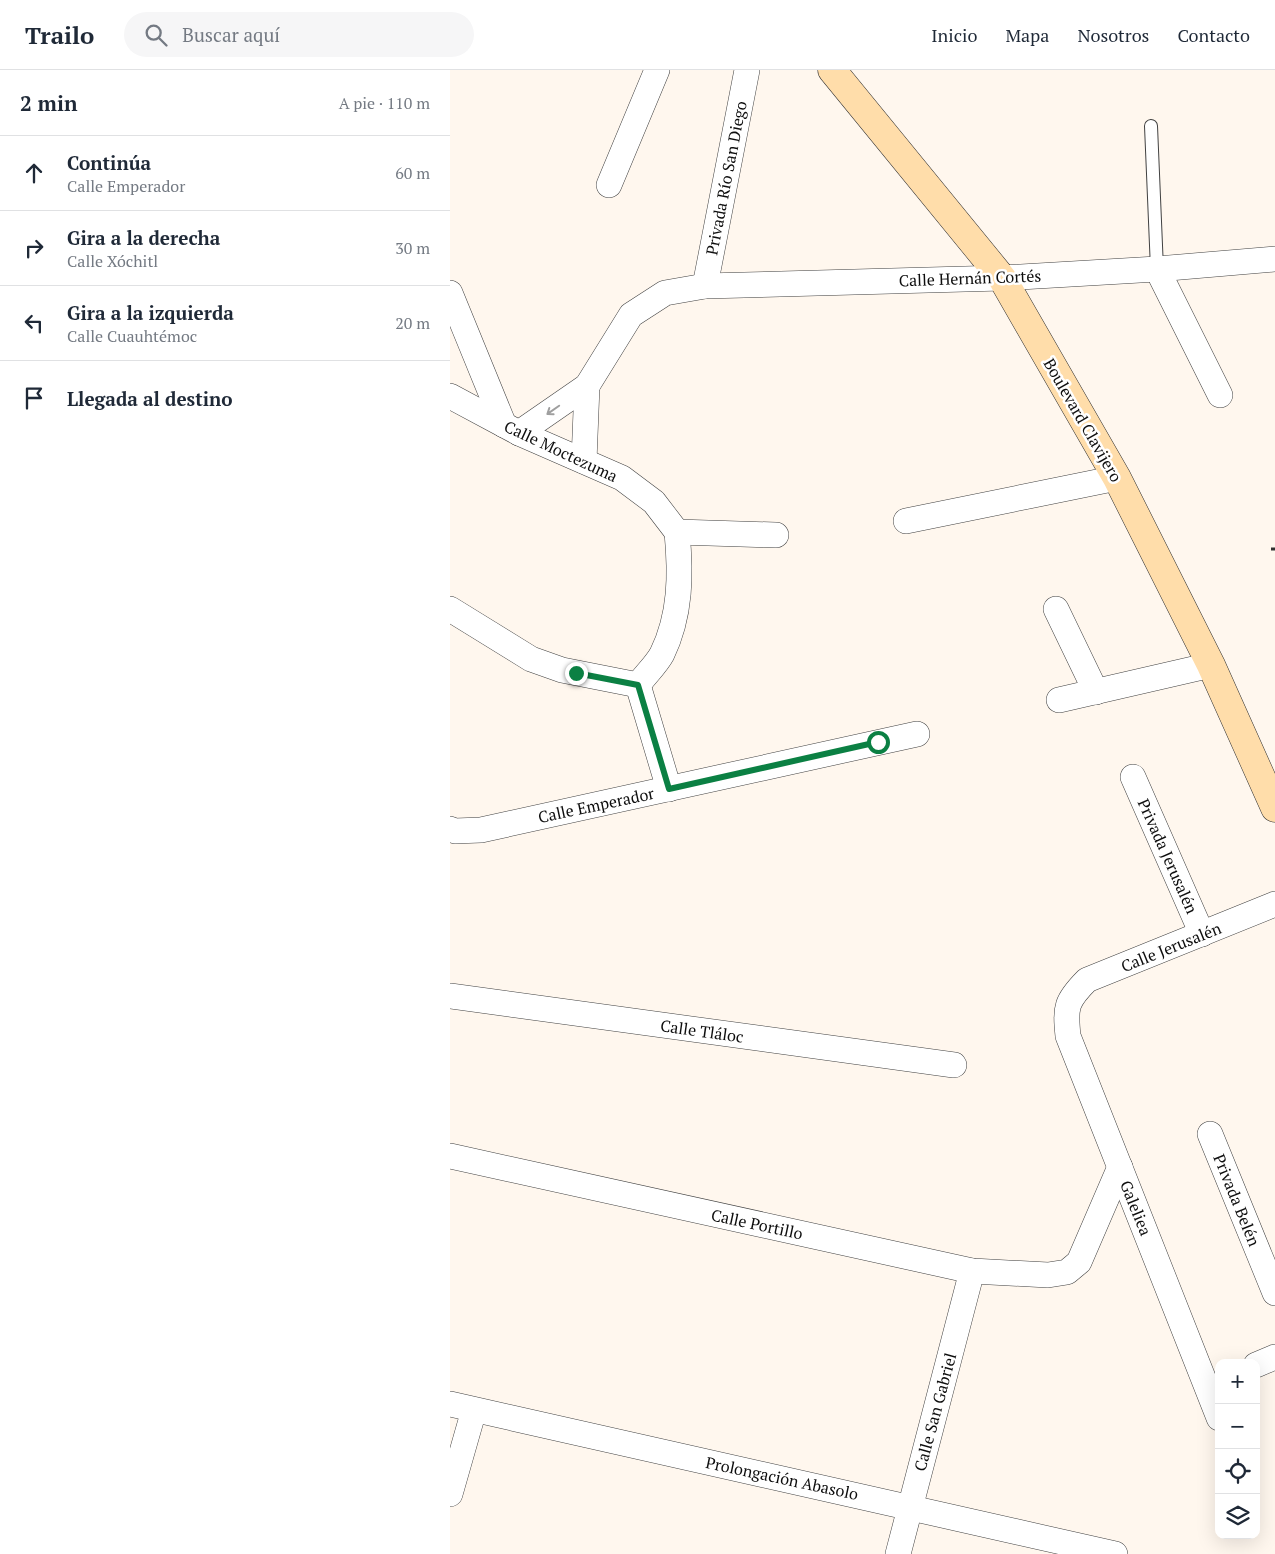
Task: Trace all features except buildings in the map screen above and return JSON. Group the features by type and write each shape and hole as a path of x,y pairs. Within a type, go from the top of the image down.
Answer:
{"street":[{"path":"609,184 657,70"},
{"name":"Privada Río San Diego","path":"705,286 747,70"},
{"name":"Boulevard Clavijero","path":"832,70 1002,278 1117,478 1211,665 1275,808"},
{"name":"Calle Hernán Cortés","path":"587,386 631,314 665,293 705,286 1002,278 1157,269 1275,259"},
{"path":"1157,269 1220,395"},
{"path":"450,293 512,429 587,386"},
{"path":"584,461 587,386"},
{"name":"Calle Moctezuma","path":"450,396 512,429 622,478 654,502 677,532"},
{"path":"906,521 1117,478"},
{"path":"638,685 661,655 676,613 681,572 677,532 776,536"},
{"path":"450,609 531,659 562,670 638,685"},
{"path":"1056,609 1096,692"},
{"path":"1059,700 1211,665"},
{"path":"638,685 669,789"},
{"name":"Calle Emperador","path":"450,829 456,831 481,830 917,734"},
{"name":"Privada Jerusalén","path":"1133,777 1202,934"},
{"name":"Calle Jerusalén","path":"1071,996 1087,980 1275,904"},
{"name":"Calle Tláloc","path":"450,996 954,1065"},
{"name":"Galeliea","path":"1071,996 1066,1016 1068,1036 1120,1167 1212,1382 1216,1404"},
{"name":"Privada Belén","path":"1210,1134 1275,1293"},
{"name":"Calle Portillo","path":"450,1156 972,1271 1048,1275 1067,1272 1079,1262 1120,1167"},
{"name":"Calle San Gabriel","path":"898,1554 972,1271"},
{"path":"1260,1363 1275,1357"},
{"name":"Prolongación Abasolo","path":"450,1404 1114,1554"},
{"path":"450,1494 474,1410"}],"lane":[{"path":"1152,126 1157,269"}],"route":[{"path":"576,673 638,685 669,789 878,742"}]}
